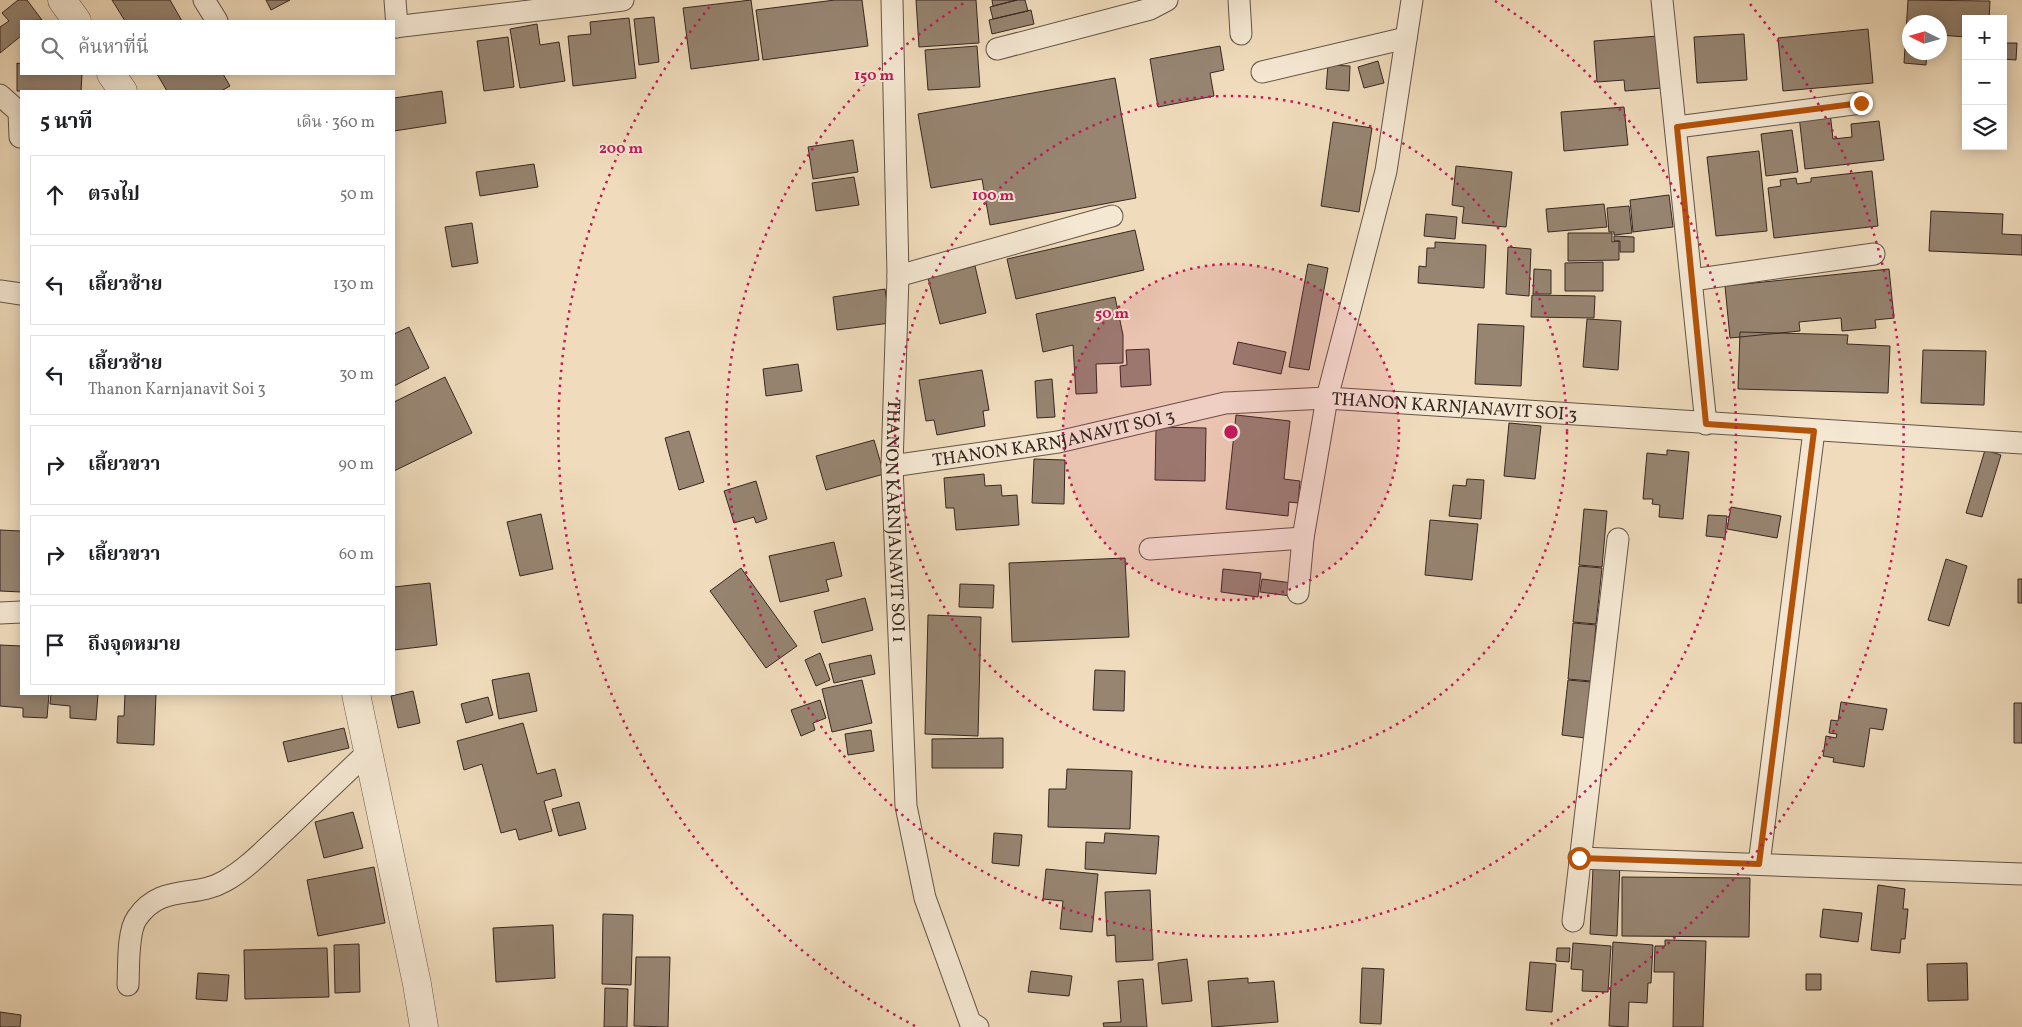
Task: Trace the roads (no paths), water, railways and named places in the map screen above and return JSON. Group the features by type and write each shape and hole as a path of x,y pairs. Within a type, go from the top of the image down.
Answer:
{"street":[{"path":"62,0 75,20"},
{"path":"204,0 216,20"},
{"path":"395,0 395,27 624,0"},
{"name":"THANON KARNJANAVIT SOI 1","path":"892,0 898,276 892,466 906,806 925,898 971,1025"},
{"path":"998,49 1150,9 1167,0"},
{"path":"1239,0 1241,34"},
{"path":"1298,593 1303,538 1326,398 1386,171 1412,0"},
{"path":"1662,0 1677,127 1706,424"},
{"path":"1262,72 1406,38"},
{"path":"112,75 122,90"},
{"path":"0,95 18,112 14,137"},
{"path":"1677,127 1861,103"},
{"path":"898,276 1112,216"},
{"path":"1692,280 1874,254"},
{"path":"0,292 20,294"},
{"name":"THANON KARNJANAVIT SOI 3","path":"892,466 1058,442 1225,403 1326,398 2022,443"},
{"path":"1759,864 1814,431"},
{"path":"1150,549 1303,538"},
{"path":"1573,921 1618,538"},
{"path":"0,613 20,612"},
{"path":"356,695 417,984 424,1027"},
{"path":"128,985 131,936 135,920 142,911 166,895 207,889 242,871 368,752"},
{"path":"1579,858 2022,874"}]}
